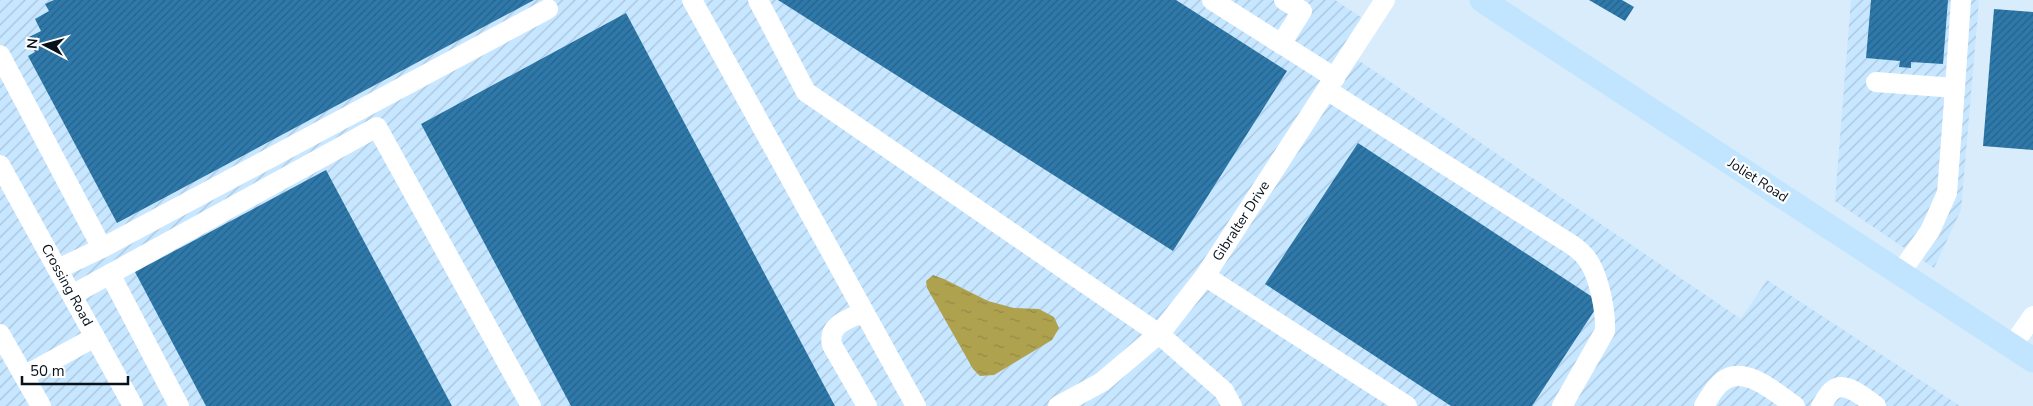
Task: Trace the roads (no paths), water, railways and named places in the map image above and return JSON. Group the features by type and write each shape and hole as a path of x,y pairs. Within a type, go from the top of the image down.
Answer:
{"main road":[{"name":"Joliet Road","path":"1482,0 2027,354"}],"street":[{"path":"692,0 916,406"},
{"path":"758,0 806,92 1159,334 1224,391 1232,406"},
{"path":"1212,0 1281,44 1331,84 1582,253 1590,263 1598,285 1604,311 1605,330 1562,406"},
{"path":"1281,44 1302,11 1284,0"},
{"name":"Gibralter Drive","path":"1058,406 1102,382 1159,334 1205,276 1385,0"},
{"path":"1900,273 1930,230 1947,193 1961,0"},
{"path":"58,269 102,248 548,9"},
{"path":"0,55 102,248"},
{"path":"1876,82 1955,88"},
{"path":"72,295 377,127 531,406"},
{"name":"Crossing Road","path":"0,164 133,406"},
{"path":"110,274 180,406"},
{"path":"1205,276 1407,406"},
{"path":"864,312 835,326 830,339 867,406"},
{"path":"2027,354 2033,316"},
{"path":"0,334 41,406"},
{"path":"24,376 95,337"},
{"path":"1704,406 1723,380 1739,376 1758,382 1795,406"},
{"path":"1821,406 1832,390 1842,387 1853,391 1876,406"}],"water":[{"path":"933,275 988,301 1014,308 1039,309 1054,317 1059,328 1052,340 994,375 980,376 973,369 927,288 926,281"}]}
